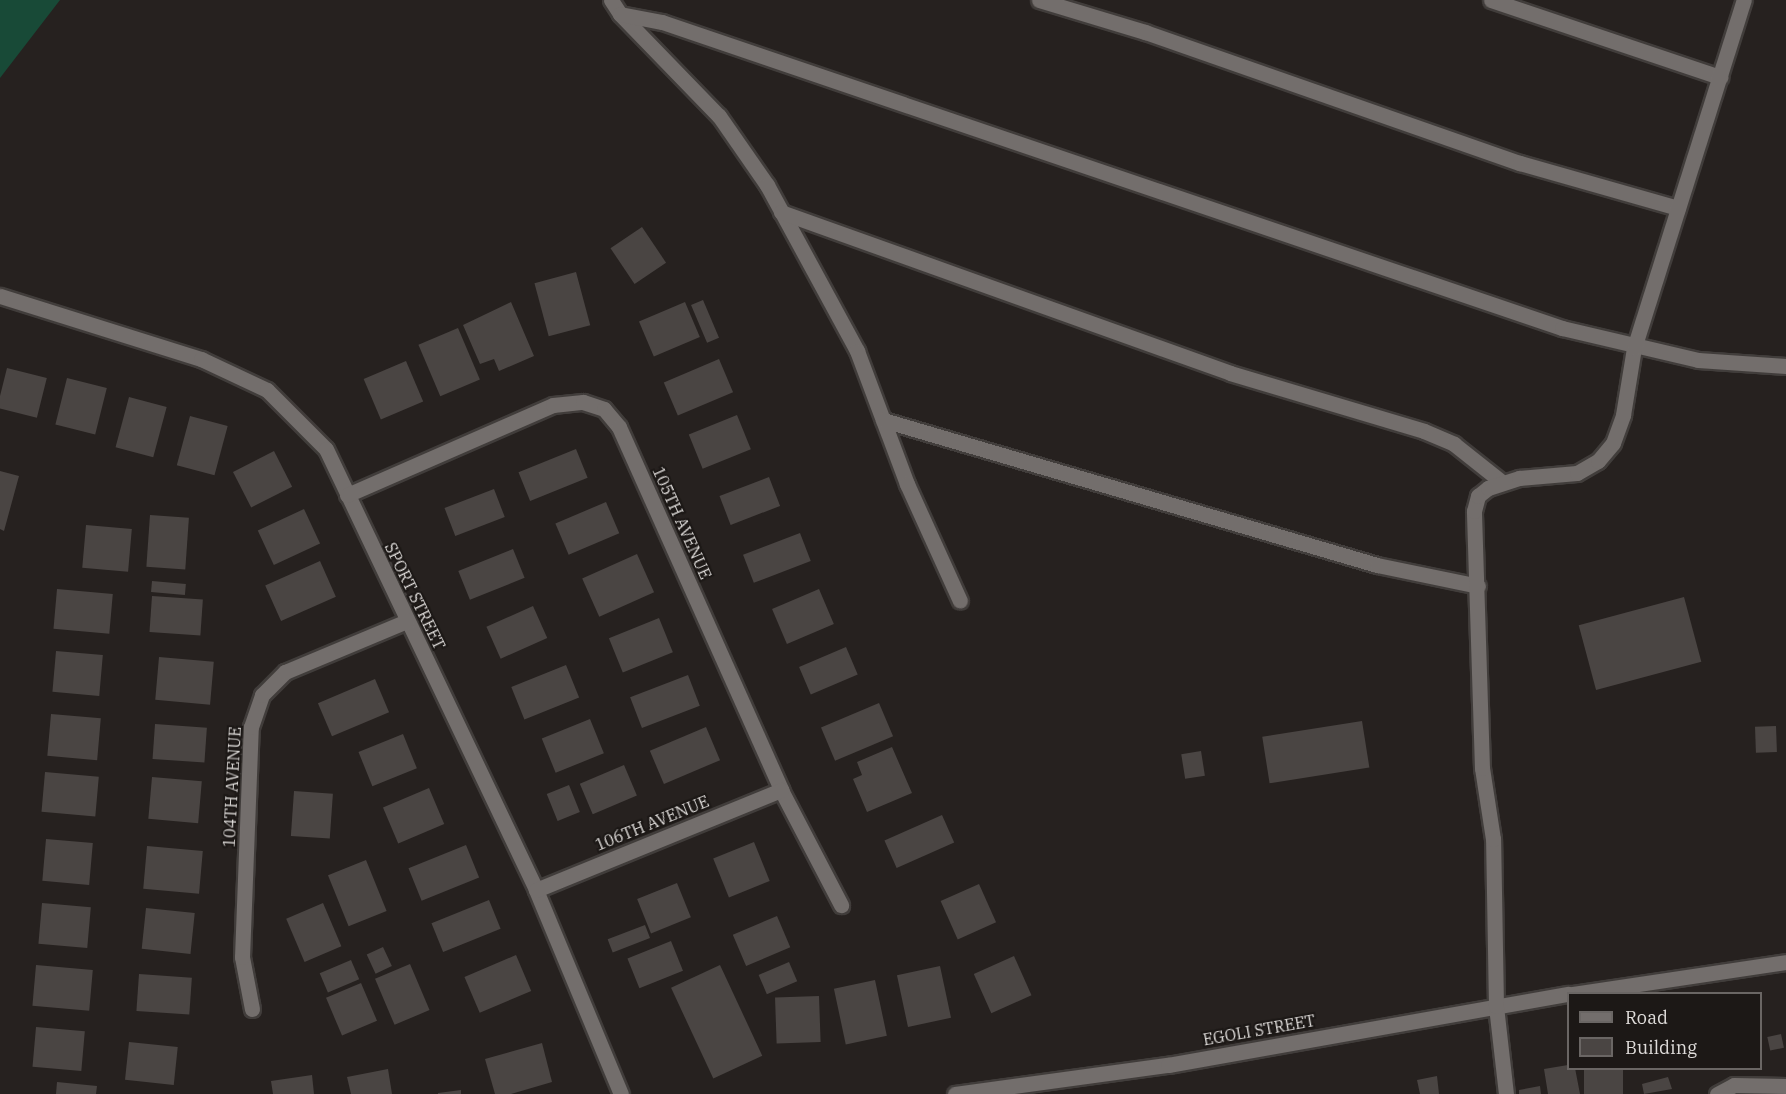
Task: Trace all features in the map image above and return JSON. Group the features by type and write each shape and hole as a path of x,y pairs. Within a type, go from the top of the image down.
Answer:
{"street":[{"path":"611,0 620,14 719,116 781,212 857,351 883,420 960,601"},
{"path":"1039,0 1145,32 1520,163 1678,208"},
{"path":"1491,0 1720,77"},
{"path":"1506,1094 1496,1006 1493,839 1482,768 1476,504 1488,488 1502,482 1577,473 1598,461 1612,443 1623,415 1634,348 1744,0"},
{"path":"620,14 662,22 1562,328 1634,348 1698,360 1786,366"},
{"path":"781,212 871,241 1230,373 1424,431 1454,444 1502,482"},
{"name":"SPORT STREET","path":"0,296 201,359 267,390 326,449 536,890 621,1094"},
{"name":"105TH AVENUE","path":"347,495 553,405 583,402 604,409 619,427 781,790 841,905"},
{"path":"883,420 1377,565 1478,586"},
{"name":"104TH AVENUE","path":"252,1009 242,957 251,727 262,695 285,672 407,621"},
{"name":"106TH AVENUE","path":"536,890 781,790"},
{"name":"EGOLI STREET","path":"1584,992 1786,962"},
{"name":"EGOLI STREET","path":"955,1094 1168,1065 1567,994"},
{"path":"1717,1094 1734,1085 1786,1086"}],"green space":[{"path":"0,0 60,0 0,78"}],"building":[{"path":"642,227 666,263 635,284 610,248"},
{"path":"576,272 590,325 549,336 534,283"},
{"path":"703,300 719,338 707,343 691,305"},
{"path":"511,302 534,356 499,371 494,359 480,364 463,325"},
{"path":"685,302 700,337 654,357 639,322"},
{"path":"458,328 480,380 440,396 418,345"},
{"path":"719,359 733,392 678,416 664,382"},
{"path":"406,361 423,402 381,419 364,379"},
{"path":"7,368 47,378 37,418 0,409 0,396"},
{"path":"67,378 107,388 95,434 55,425"},
{"path":"129,397 167,407 153,457 116,447"},
{"path":"737,415 751,449 703,469 689,434"},
{"path":"190,416 228,426 214,475 177,465"},
{"path":"576,449 588,478 530,501 519,472"},
{"path":"274,451 292,487 251,508 233,472"},
{"path":"0,471 19,476 4,531 0,529"},
{"path":"769,477 780,506 731,525 720,496"},
{"path":"494,489 505,517 455,536 445,508"},
{"path":"606,502 619,533 569,555 555,523"},
{"path":"304,509 320,543 274,565 258,531"},
{"path":"150,515 189,518 185,570 146,567"},
{"path":"86,525 132,529 128,572 82,568"},
{"path":"800,533 811,561 754,583 743,555"},
{"path":"513,549 525,578 470,600 458,571"},
{"path":"637,554 654,592 599,617 582,578"},
{"path":"320,561 336,597 281,621 265,585"},
{"path":"152,581 186,584 185,595 151,592"},
{"path":"57,589 113,594 109,634 54,629"},
{"path":"819,589 834,624 787,644 772,609"},
{"path":"152,596 203,600 200,635 149,632"},
{"path":"1684,597 1701,662 1596,690 1579,625"},
{"path":"533,606 547,638 501,659 486,627"},
{"path":"659,618 673,652 623,673 609,638"},
{"path":"846,647 858,675 811,695 799,667"},
{"path":"56,651 103,655 99,696 52,692"},
{"path":"159,657 214,662 210,705 155,700"},
{"path":"566,665 579,697 524,720 511,687"},
{"path":"688,675 700,706 642,728 630,697"},
{"path":"375,679 389,712 332,736 318,703"},
{"path":"879,703 893,736 835,761 821,728"},
{"path":"51,714 101,718 97,760 47,756"},
{"path":"590,719 604,753 556,773 542,738"},
{"path":"1362,721 1369,767 1270,783 1262,737"},
{"path":"155,724 207,728 204,763 153,759"},
{"path":"1776,726 1777,752 1756,753 1755,727"},
{"path":"706,727 720,760 664,784 650,751"},
{"path":"403,734 417,768 372,786 358,752"},
{"path":"892,747 912,793 867,812 853,779 862,775 857,762"},
{"path":"1201,751 1205,776 1185,779 1181,754"},
{"path":"624,765 637,795 593,814 580,784"},
{"path":"45,772 99,777 95,817 42,812"},
{"path":"152,777 202,781 198,823 148,819"},
{"path":"569,785 580,812 558,821 547,794"},
{"path":"429,788 444,824 398,843 383,808"},
{"path":"294,791 333,794 330,839 291,836"},
{"path":"942,815 954,842 897,868 884,841"},
{"path":"46,839 93,843 89,885 42,881"},
{"path":"754,842 770,881 729,897 713,858"},
{"path":"466,845 479,877 422,901 409,868"},
{"path":"147,846 203,851 199,894 143,889"},
{"path":"366,860 387,911 349,926 328,875"},
{"path":"677,883 691,917 651,933 637,899"},
{"path":"979,884 996,922 958,939 941,901"},
{"path":"489,900 501,929 443,952 432,923"},
{"path":"42,903 91,907 87,948 38,944"},
{"path":"323,903 341,946 305,962 286,919"},
{"path":"146,908 195,913 190,954 142,949"},
{"path":"777,916 790,947 746,966 733,935"},
{"path":"645,925 650,938 613,952 608,939"},
{"path":"671,941 683,971 639,988 627,959"},
{"path":"383,947 392,966 376,974 367,955"},
{"path":"516,955 531,991 480,1013 464,977"},
{"path":"1014,956 1031,995 991,1013 974,974"},
{"path":"351,960 359,979 328,993 320,973"},
{"path":"789,962 797,981 767,994 759,975"},
{"path":"410,964 430,1010 395,1025 375,979"},
{"path":"36,965 93,970 89,1011 32,1006"},
{"path":"720,965 762,1056 713,1078 671,988"},
{"path":"940,966 951,1018 908,1027 897,975"},
{"path":"139,974 192,978 189,1015 136,1011"},
{"path":"875,980 887,1036 846,1044 834,989"},
{"path":"361,983 377,1021 342,1036 326,998"},
{"path":"819,996 821,1042 777,1044 775,998"},
{"path":"36,1027 85,1031 81,1071 33,1067"},
{"path":"1781,1034 1784,1048 1770,1051 1767,1037"},
{"path":"129,1042 178,1047 174,1085 125,1080"},
{"path":"542,1043 552,1082 511,1094 495,1094 485,1059"},
{"path":"1567,1065 1567,1070 1575,1070 1580,1094 1548,1094 1544,1069"},
{"path":"388,1069 392,1094 351,1094 347,1077"},
{"path":"1584,1070 1623,1070 1623,1094 1584,1094"},
{"path":"312,1075 314,1094 273,1094 271,1081"},
{"path":"1437,1076 1439,1094 1420,1094 1417,1080"},
{"path":"1668,1077 1672,1089 1644,1094 1642,1084"},
{"path":"57,1082 97,1086 96,1094 56,1094"},
{"path":"1540,1086 1541,1094 1519,1094 1519,1090"},
{"path":"461,1090 461,1094 438,1094 438,1093"}]}
